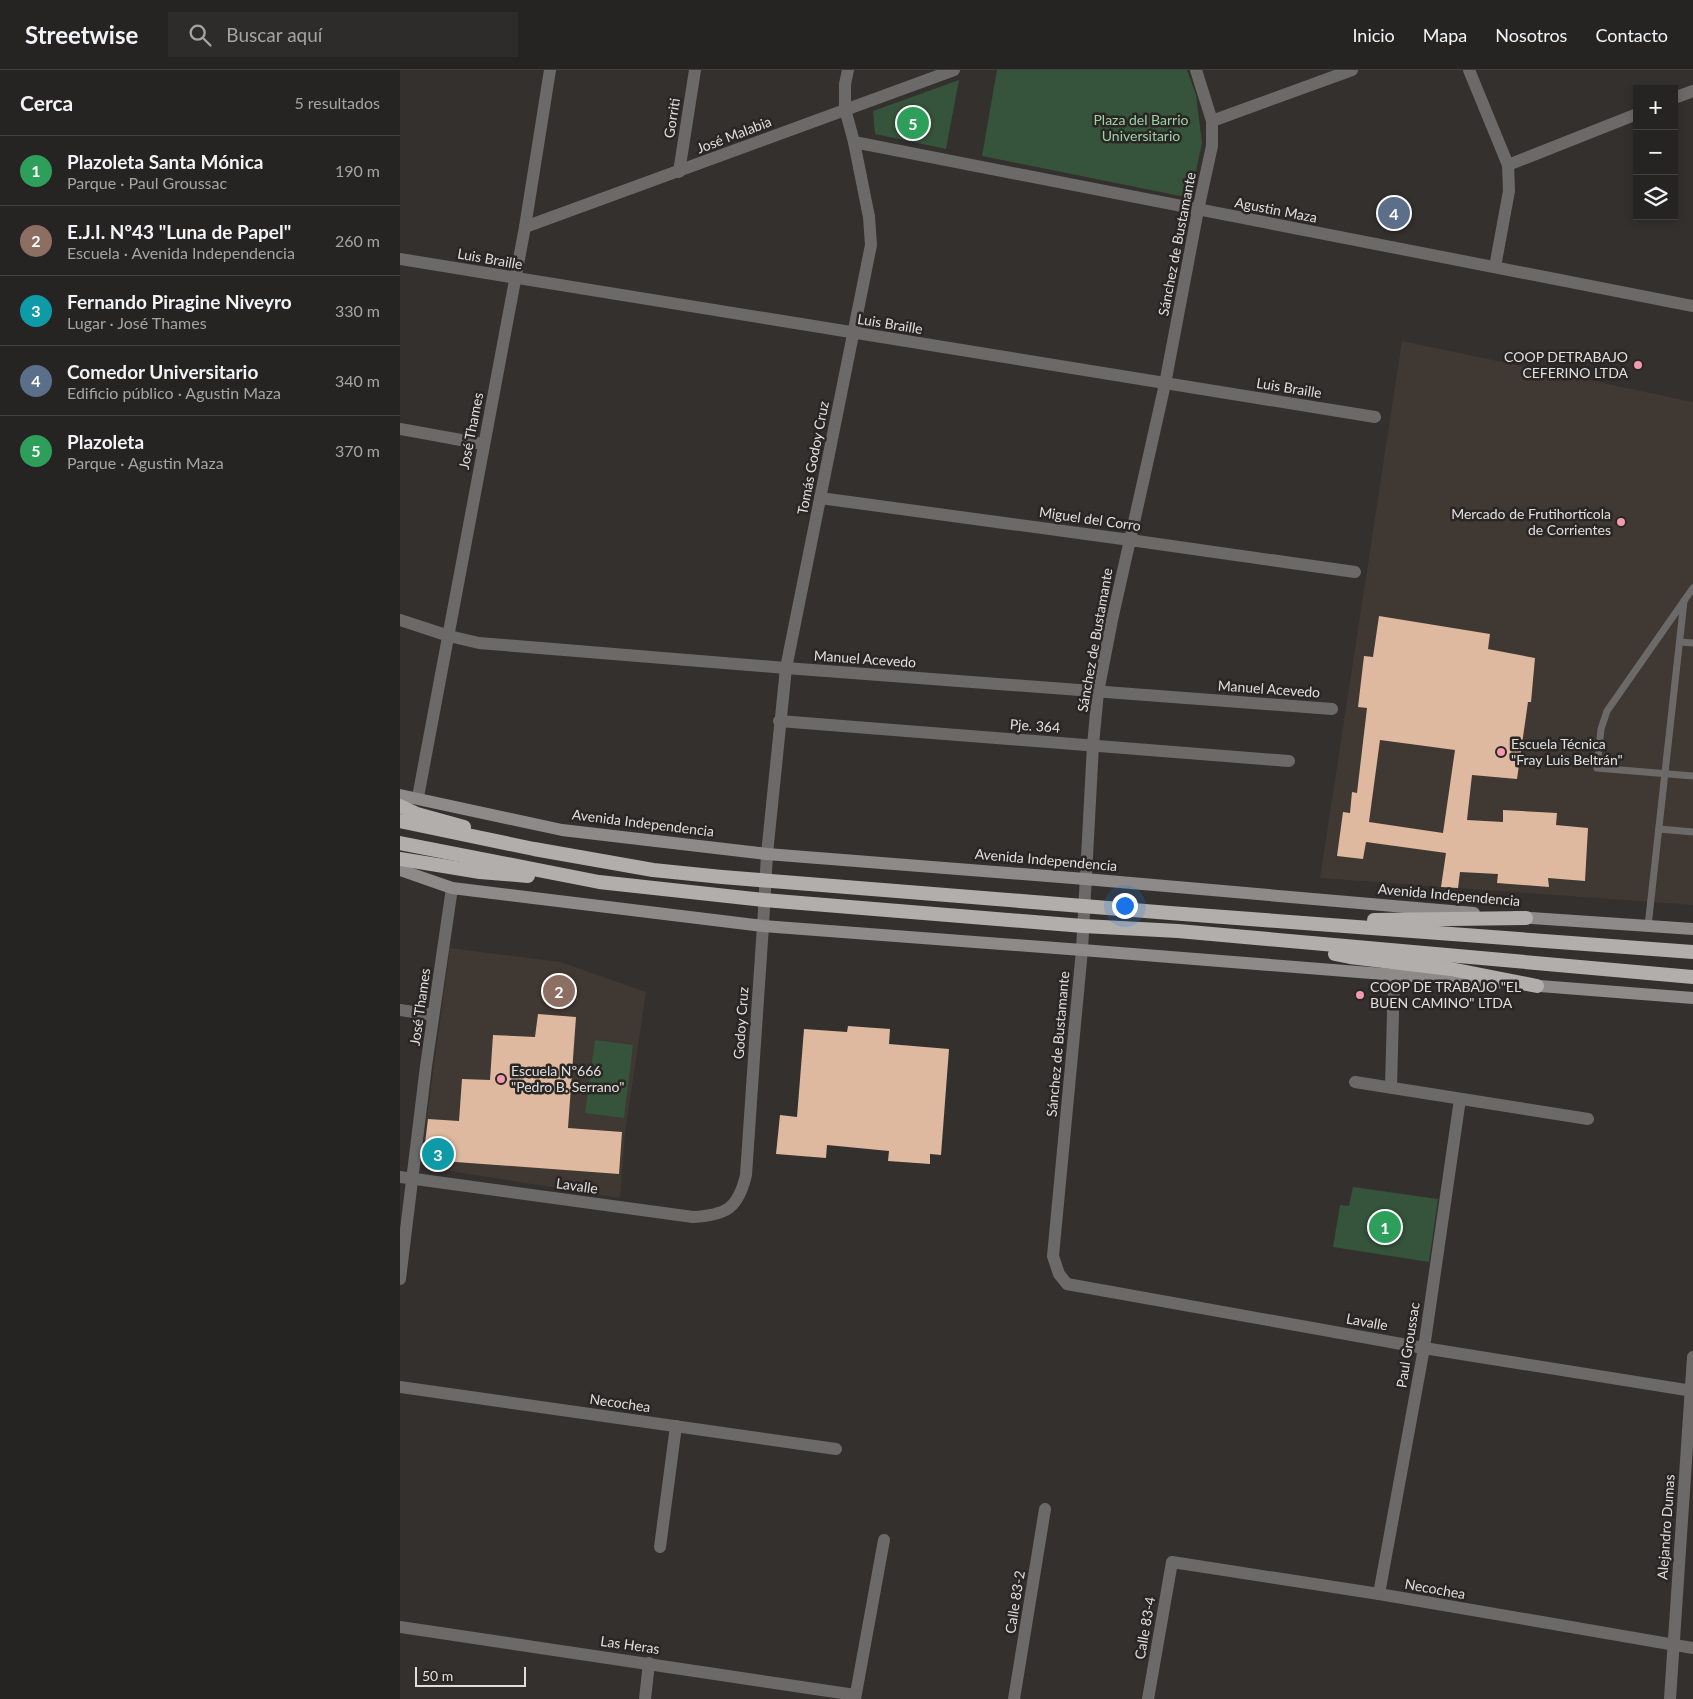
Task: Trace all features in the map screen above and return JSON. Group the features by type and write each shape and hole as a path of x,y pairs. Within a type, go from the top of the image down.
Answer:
{"highway":[{"path":"400,806 417,814 534,849"},
{"path":"400,821 534,849 653,870 722,878 1693,952"},
{"path":"400,843 599,882"},
{"path":"400,859 480,872 599,882 764,900 1178,932 1693,977"},
{"path":"1282,921 1526,918"},
{"path":"1276,941 1350,957 1451,969 1537,986"}],"main road":[{"name":"Avenida Independencia","path":"400,795 418,797 498,818 562,830 767,854 1085,879 1526,918 1693,929"},
{"path":"400,870 452,888 763,926 1693,998"}],"street":[{"name":"José Thames","path":"418,797 515,278 550,70"},
{"name":"Gorriti","path":"679,172 695,70"},
{"name":"Tomás Godoy Cruz","path":"767,854 786,668 871,246 869,216 854,142 845,109 845,84 848,70"},
{"name":"José Malabia","path":"524,227 954,70"},
{"name":"Sánchez de Bustamante","path":"1053,1256 1082,950 1093,745 1098,692 1130,540 1166,384 1198,210 1212,146 1212,121 1196,70"},
{"path":"1212,121 1352,70"},
{"path":"1469,70 1508,165 1509,191 1495,267"},
{"path":"1678,97 1693,91"},
{"path":"1508,165 1633,116"},
{"name":"Agustin Maza","path":"854,142 1693,306"},
{"name":"Luis Braille","path":"400,259 1375,417"},
{"path":"400,429 483,444"},
{"name":"Miguel del Corro","path":"820,498 1355,572"},
{"name":"Manuel Acevedo","path":"400,620 449,636 479,643 1332,709"},
{"name":"Pje. 364","path":"780,721 1289,761"},
{"name":"Godoy Cruz","path":"742,1193 746,1175 767,854"},
{"name":"José Thames","path":"400,1279 406,1178 452,888"},
{"path":"1391,1087 1394,976"},
{"path":"400,1010 433,1015"},
{"path":"1355,1082 1588,1119"},
{"name":"Paul Groussac","path":"1379,1594 1424,1348 1460,1099"},
{"name":"Lavalle","path":"406,1178 693,1217 715,1216 730,1208 742,1193"},
{"name":"Lavalle","path":"1053,1256 1059,1274 1067,1284 1424,1348 1692,1391"},
{"name":"Alejandro Dumas","path":"1670,1699 1693,1357"},
{"name":"Necochea","path":"400,1387 836,1449"},
{"path":"660,1547 676,1426"},
{"name":"Calle 83-2","path":"1014,1699 1045,1509"},
{"path":"855,1697 884,1540"},
{"name":"Necochea","path":"1172,1562 1379,1594 1693,1648"},
{"name":"Calle 83-4","path":"1148,1699 1172,1562"},
{"name":"Las Heras","path":"400,1627 649,1663 855,1697"},
{"path":"645,1699 649,1663"}],"lane":[{"path":"1693,588 1607,711 1601,729 1596,768 1693,776"},
{"path":"1648,926 1684,601"},
{"path":"1680,642 1693,643"},
{"path":"1659,829 1693,832"}],"shaded area":[{"path":"1402,341 1693,402 1693,905 1320,878"},
{"path":"450,948 560,962 646,992 625,1133 620,1198 438,1169 422,1152"}],"green space":[{"name":"Plaza del Barrio Universitario","path":"997,70 1187,70 1196,95 1202,143 1190,198 982,156"},
{"path":"959,80 946,149 875,134 873,111"},
{"path":"595,1040 633,1045 624,1118 585,1113"},
{"path":"1353,1187 1438,1199 1429,1262 1333,1247 1340,1205 1349,1206"}],"building":[{"path":"1379,616 1490,634 1488,649 1535,658 1531,702 1528,702 1517,779 1472,775 1467,820 1503,822 1503,810 1557,813 1556,825 1588,828 1585,881 1548,878 1549,887 1497,883 1498,874 1460,872 1458,888 1441,887 1446,853 1366,842 1363,859 1337,856 1343,812 1350,813 1352,792 1357,793 1367,708 1358,707 1364,656 1373,657","holes":["1380,740 1455,750 1443,833 1369,822"]},
{"path":"538,1014 576,1017 568,1128 622,1132 619,1174 442,1161 442,1153 424,1152 428,1119 459,1121 462,1079 490,1080 493,1035 535,1037"},
{"path":"848,1026 890,1029 889,1044 949,1049 941,1155 930,1154 930,1164 888,1161 889,1151 827,1145 826,1158 776,1154 780,1115 797,1117 804,1029 847,1032"}],"place":[{"name":"Plazoleta","path":"913,123"},
{"name":"Comedor Universitario","path":"1394,213"},
{"name":"COOP DETRABAJO CEFERINO LTDA","path":"1638,365"},
{"name":"Mercado de Frutihortícola de Corrientes","path":"1621,522"},
{"name":"Escuela Técnica \"Fray Luis Beltrán\"","path":"1501,752"},
{"name":"E.J.I. Nº43 \"Luna de Papel\"","path":"559,991"},
{"name":"COOP DE TRABAJO \"EL BUEN CAMINO\" LTDA","path":"1360,995"},
{"name":"Escuela Nº666 \"Pedro B. Serrano\"","path":"501,1079"},
{"name":"Fernando Piragine Niveyro","path":"438,1154"},
{"name":"Plazoleta Santa Mónica","path":"1385,1227"}]}
